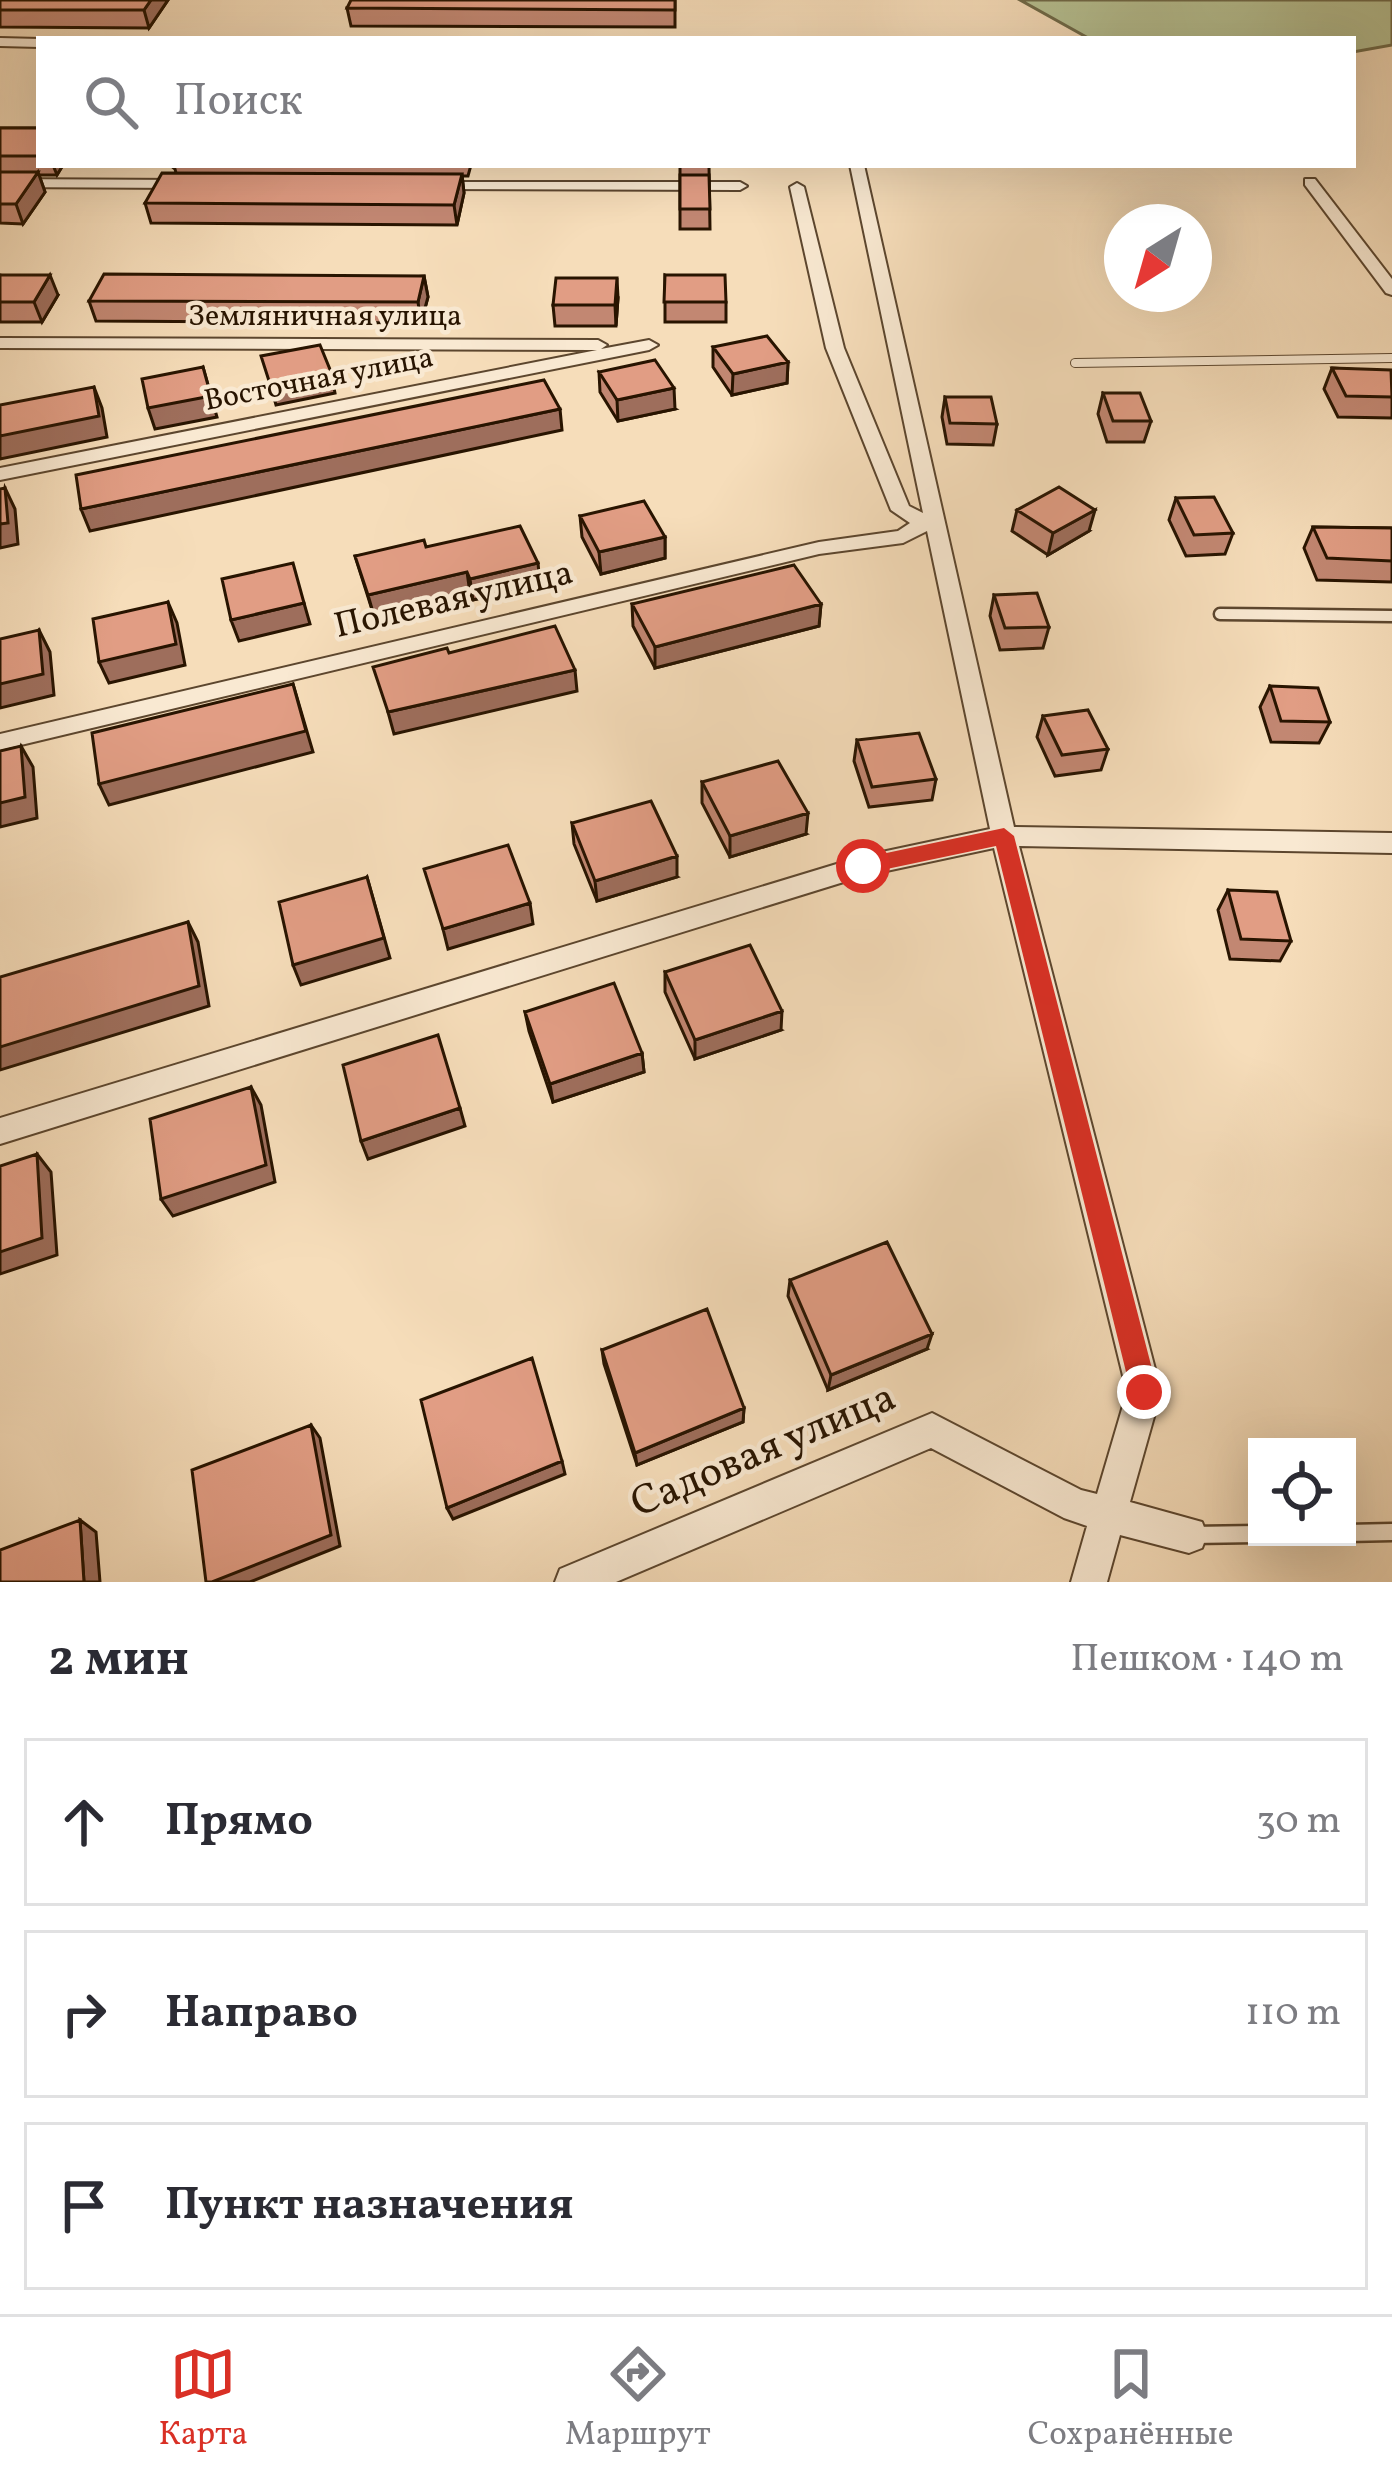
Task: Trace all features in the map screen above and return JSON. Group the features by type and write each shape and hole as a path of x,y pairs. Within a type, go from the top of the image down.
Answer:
{"street":[{"path":"0,43 36,43"},
{"path":"0,54 36,54"},
{"path":"858,168 928,526 1144,1392 1089,1582"},
{"path":"1310,182 1392,290"},
{"path":"0,184 191,184"},
{"path":"406,184 740,185"},
{"path":"797,187 835,347 902,510 928,526"},
{"name":"Земляничная улица","path":"0,343 649,345"},
{"name":"Восточная улица","path":"0,474 649,345"},
{"name":"Полевая улица","path":"0,742 819,548 903,537 928,526"},
{"path":"0,1131 863,866 1004,836 1392,843"},
{"name":"Садовая улица","path":"573,1582 932,1430 1076,1506 1189,1535"}],"lane":[{"path":"1075,363 1392,358"},
{"path":"1220,614 1392,616"},
{"path":"1356,1533 1392,1532"},
{"path":"1189,1535 1248,1534"}],"green space":[{"path":"1020,0 1392,0 1392,45 1356,51 1356,36 1085,36"}],"building":[{"path":"0,0 151,0 144,10 0,10"},
{"path":"351,0 675,0 675,10 347,8"},
{"path":"0,128 36,128 36,156 0,156"},
{"path":"0,172 38,172 16,204 0,204"},
{"path":"162,173 462,174 454,205 145,203"},
{"path":"680,175 709,175 710,209 680,209"},
{"path":"104,274 424,276 418,302 89,301"},
{"path":"0,275 50,275 34,302 0,302"},
{"path":"665,275 725,275 726,302 664,302"},
{"path":"556,278 617,278 615,305 553,305"},
{"path":"767,336 788,362 733,374 713,347"},
{"path":"320,345 331,372 270,384 261,356"},
{"path":"655,360 674,388 617,400 599,372"},
{"path":"203,367 211,396 148,408 142,379"},
{"path":"1332,368 1391,370 1392,397 1346,396"},
{"path":"544,380 560,409 81,509 76,475"},
{"path":"94,387 99,416 0,436 0,405"},
{"path":"1103,393 1140,393 1151,421 1113,421"},
{"path":"945,397 991,397 997,424 950,423"},
{"path":"1059,487 1095,510 1053,533 1017,510"},
{"path":"5,488 8,523 0,524 0,489"},
{"path":"1214,497 1233,533 1194,535 1176,498"},
{"path":"644,501 665,537 599,552 580,516"},
{"path":"520,526 538,563 470,579 467,572 368,595 355,556 424,540 426,547"},
{"path":"1313,527 1392,528 1392,561 1327,558"},
{"path":"293,563 304,603 231,620 222,579"},
{"path":"794,565 821,604 655,647 632,604"},
{"path":"1037,593 1049,627 1005,628 994,595"},
{"path":"168,602 176,644 99,662 93,619"},
{"path":"555,626 575,670 388,712 373,667"},
{"path":"39,630 43,674 0,684 0,639"},
{"path":"293,684 306,731 99,784 92,733"},
{"path":"1270,686 1318,688 1330,722 1281,721"},
{"path":"1088,710 1108,749 1062,755 1043,716"},
{"path":"919,733 936,779 872,787 857,740"},
{"path":"21,746 25,797 0,803 0,751"},
{"path":"778,761 808,813 730,836 702,782"},
{"path":"651,801 677,856 595,881 572,823"},
{"path":"508,845 530,903 443,929 424,869"},
{"path":"367,877 384,938 293,965 279,902"},
{"path":"1228,890 1277,892 1291,941 1241,939"},
{"path":"188,922 199,986 0,1047 0,977"},
{"path":"750,945 782,1011 695,1040 665,972"},
{"path":"614,983 642,1053 550,1084 525,1012"},
{"path":"438,1035 460,1108 361,1141 343,1065"},
{"path":"251,1087 266,1165 161,1199 150,1119"},
{"path":"37,1154 42,1238 0,1252 0,1166"},
{"path":"887,1242 932,1334 831,1375 790,1280"},
{"path":"707,1309 744,1408 635,1453 602,1350"},
{"path":"532,1358 562,1461 447,1508 421,1400"},
{"path":"311,1425 331,1535 206,1582 192,1470"},
{"path":"80,1520 84,1582 0,1582 0,1550"}],"route":[{"path":"863,866 1004,836 1144,1392"}]}
